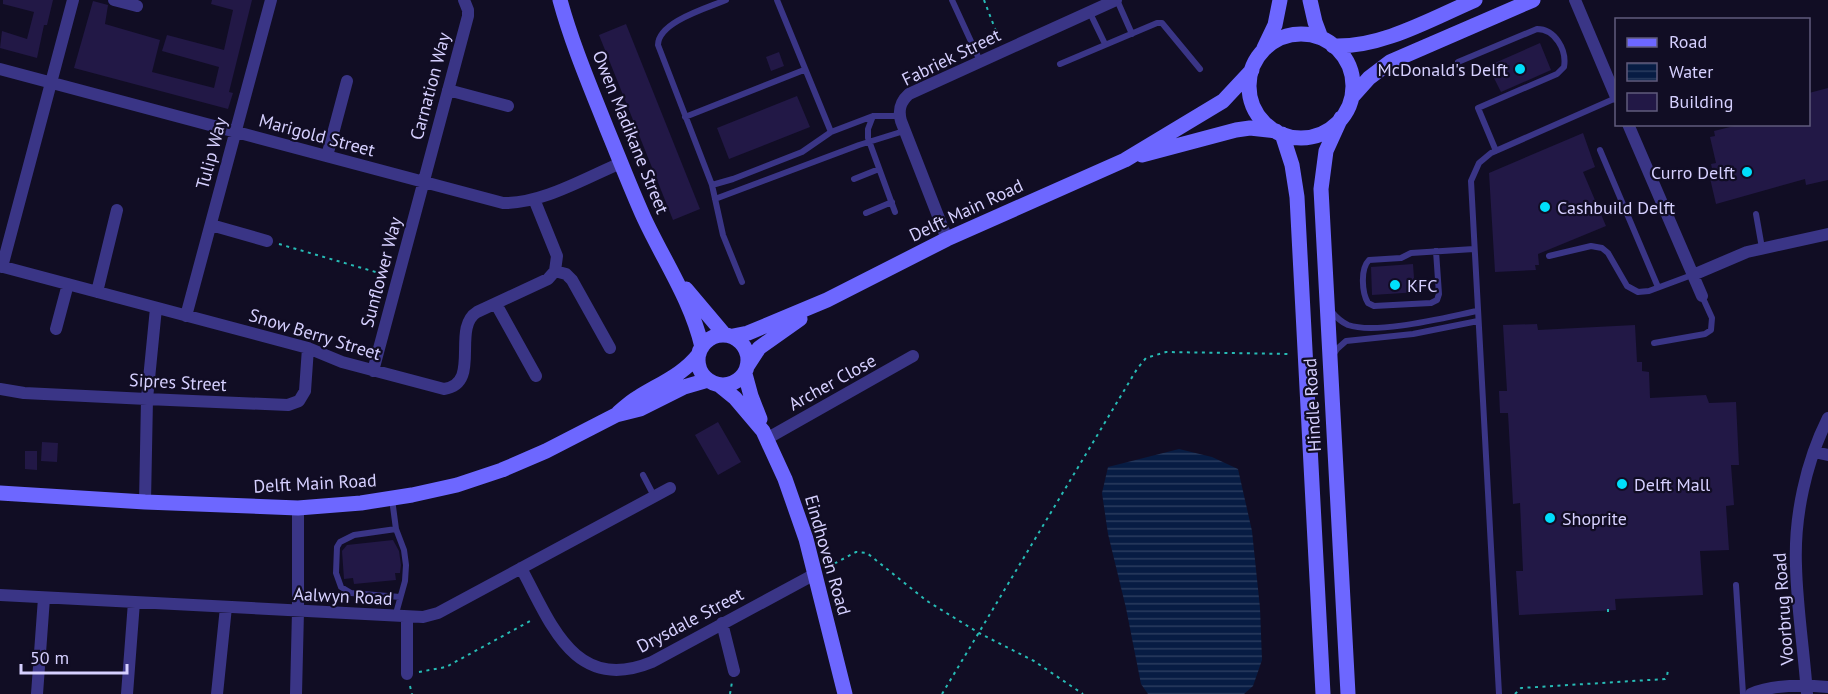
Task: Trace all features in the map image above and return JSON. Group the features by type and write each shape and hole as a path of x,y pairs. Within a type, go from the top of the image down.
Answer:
{"street":[{"path":"1,266 73,0"},
{"path":"114,0 138,6"},
{"name":"Tulip Way","path":"186,316 271,0"},
{"name":"Carnation Way","path":"424,182 468,16 464,0"},
{"name":"Owen Madikane Street","path":"560,0 586,78 621,163 644,218 675,275 698,330 700,350"},
{"name":"Fabriek Street","path":"947,238 904,131 899,116 900,105 909,94 1117,0"},
{"path":"1280,0 1275,25 1252,70 1251,98 1260,117 1279,133 1300,138 1319,135 1335,125 1352,97 1369,78 1396,59 1533,0"},
{"path":"1310,0 1327,42 1343,56 1350,69 1353,83 1352,97"},
{"path":"1263,51 1275,41 1290,35 1306,34 1327,42 1357,45 1381,40 1475,0"},
{"path":"1575,0 1615,92"},
{"name":"Marigold Street","path":"0,69 503,202 534,199 621,163"},
{"name":"Delft Main Road","path":"728,335 748,333 827,300 947,238 1125,160 1223,100 1252,70"},
{"path":"327,156 347,81"},
{"path":"448,90 508,106"},
{"name":"Hindle Road","path":"1341,118 1326,151 1321,189 1348,694"},
{"path":"1629,126 1702,296"},
{"name":"Delft Main Road","path":"1125,160 1236,130 1250,128 1279,133"},
{"name":"Hindle Road","path":"1279,133 1292,165 1297,198 1323,694"},
{"name":"Sunflower Way","path":"373,371 424,182"},
{"path":"534,199 557,256 555,271 566,274 572,280 610,348"},
{"path":"97,292 117,210"},
{"path":"210,225 267,241"},
{"path":"1693,275 1747,252 1828,234"},
{"name":"Snow Berry Street","path":"1,266 308,348 342,362 438,388 455,386 462,377 467,323 473,314 548,279 555,271"},
{"name":"Owen Madikane Street","path":"675,275 728,335"},
{"path":"56,329 68,284"},
{"name":"Delft Main Road","path":"747,369 759,348 827,300"},
{"path":"495,304 536,376"},
{"path":"145,502 147,399 156,308"},
{"path":"728,335 740,341 746,348 749,356 747,369 734,383 713,382 699,368 700,350 707,340 715,336 728,335"},
{"name":"Sipres Street","path":"0,389 24,393 281,405 294,403 303,397 308,348"},
{"name":"Delft Main Road","path":"616,415 635,399 691,364 700,350"},
{"name":"Archer Close","path":"766,435 914,356"},
{"name":"Eindhoven Road","path":"747,369 751,396 797,510 845,694"},
{"name":"Delft Main Road","path":"0,493 298,508 361,503 457,484 502,470 616,415 640,409 684,387 713,382"},
{"name":"Eindhoven Road","path":"713,382 735,398 766,435"},
{"name":"Voorbrug Road","path":"1807,689 1796,555 1802,498 1814,452 1828,418"},
{"path":"1814,452 1828,455"},
{"name":"Aalwyn Road","path":"0,595 423,617 438,613 670,488"},
{"path":"296,694 298,508"},
{"name":"Drysdale Street","path":"521,568 557,634 573,655 586,665 607,672 631,671 641,667 815,574"},
{"path":"37,694 45,598"},
{"path":"127,694 134,602"},
{"path":"217,694 226,607"},
{"path":"401,617 407,675"},
{"path":"722,623 734,671"},
{"path":"1751,694 1770,689 1828,687"}],"lane":[{"path":"726,0 670,24 658,38 658,45 712,185 723,235 742,282"},
{"path":"777,0 831,132"},
{"path":"952,0 980,62"},
{"path":"1117,0 1131,34"},
{"path":"1090,12 1105,44"},
{"path":"1060,64 1162,22 1200,69"},
{"path":"1458,62 1537,29 1546,30 1553,35 1564,56 1564,67 1557,74 1478,108 1496,151"},
{"path":"685,117 804,70"},
{"path":"1499,694 1471,181 1479,163 1496,151 1615,98"},
{"path":"712,185 802,152 831,132 873,116 899,116"},
{"path":"873,116 868,129 869,142 896,212"},
{"path":"715,199 904,131"},
{"path":"1600,150 1658,287"},
{"path":"854,179 879,169"},
{"path":"866,213 892,202"},
{"path":"1756,214 1762,248"},
{"path":"1549,256 1591,246 1602,248 1608,253 1627,286 1644,292 1693,275"},
{"path":"1436,251 1439,294 1437,300 1431,303 1374,306 1368,303 1365,296 1364,266 1369,260 1401,258 1412,253 1436,251 1474,249"},
{"path":"1654,343 1705,334 1711,330 1712,318 1702,296"},
{"path":"1326,305 1345,324 1364,327 1410,324 1478,310"},
{"path":"1330,365 1337,349 1347,341 1413,334 1478,321"},
{"path":"643,475 654,496"},
{"path":"392,498 396,529 404,550 406,565 405,581 400,597 401,617"},
{"path":"396,529 354,535 342,540 337,547 336,573 340,587 351,593 400,597"},
{"path":"1736,585 1743,694"}],"path":[{"path":"984,0 1004,51"},
{"path":"267,241 398,278"},
{"path":"942,694 1137,369 1146,358 1166,352 1291,354"},
{"path":"815,574 856,552 867,553 927,601 979,633 1034,661 1083,694"},
{"path":"1608,609 1608,615"},
{"path":"407,675 446,667 546,613"},
{"path":"1515,694 1521,688 1665,679 1668,670"}],"water":[{"path":"1179,449 1212,457 1238,469 1252,531 1260,608 1262,660 1253,686 1244,694 1148,694 1141,684 1108,534 1102,493 1108,467"}],"building":[{"path":"3,0 53,0 47,25 44,25 37,58 0,48 2,31 27,39 34,12 3,4"},
{"path":"212,0 252,0 229,92 233,93 228,109 74,68 93,1 108,5 105,24 160,40 152,72 214,88 219,67 162,51 167,35 224,50 233,10 211,4"},
{"path":"626,24 700,209 673,220 599,35"},
{"name":"McDonald's Delft","path":"1540,43 1551,70 1501,92 1488,66"},
{"path":"779,52 784,66 771,71 766,57"},
{"path":"1828,88 1828,180 1806,185 1805,179 1716,204 1709,174 1713,173 1711,164 1716,163 1710,137 1715,136 1714,131 1734,126 1810,126 1810,93"},
{"path":"797,96 810,127 729,159 717,128"},
{"name":"Cashbuild Delft","path":"1583,133 1595,167 1583,172 1606,226 1538,254 1539,265 1535,265 1536,270 1495,272 1489,173"},
{"name":"KFC","path":"1413,264 1414,278 1418,278 1419,292 1372,295 1371,267"},
{"name":"Delft Mall","path":"1537,324 1538,330 1635,325 1637,362 1642,362 1642,371 1649,372 1650,398 1706,395 1709,403 1736,402 1739,465 1731,465 1734,505 1726,506 1729,550 1700,551 1703,595 1615,599 1616,610 1519,615 1516,571 1523,571 1520,503 1513,504 1508,413 1500,413 1499,391 1507,391 1503,325"},
{"path":"718,422 741,462 718,475 695,435"},
{"path":"42,442 58,443 57,462 41,461"},
{"path":"25,451 37,451 37,470 25,469"},
{"path":"393,540 399,551 401,565 400,573 395,573 396,580 354,584 353,578 344,579 342,551 347,545"}],"place":[{"name":"McDonald's Delft","path":"1520,69"},
{"name":"Curro Delft","path":"1747,172"},
{"name":"Cashbuild Delft","path":"1545,207"},
{"name":"KFC","path":"1395,285"},
{"name":"Delft Mall","path":"1622,484"},
{"name":"Shoprite","path":"1550,518"}]}
